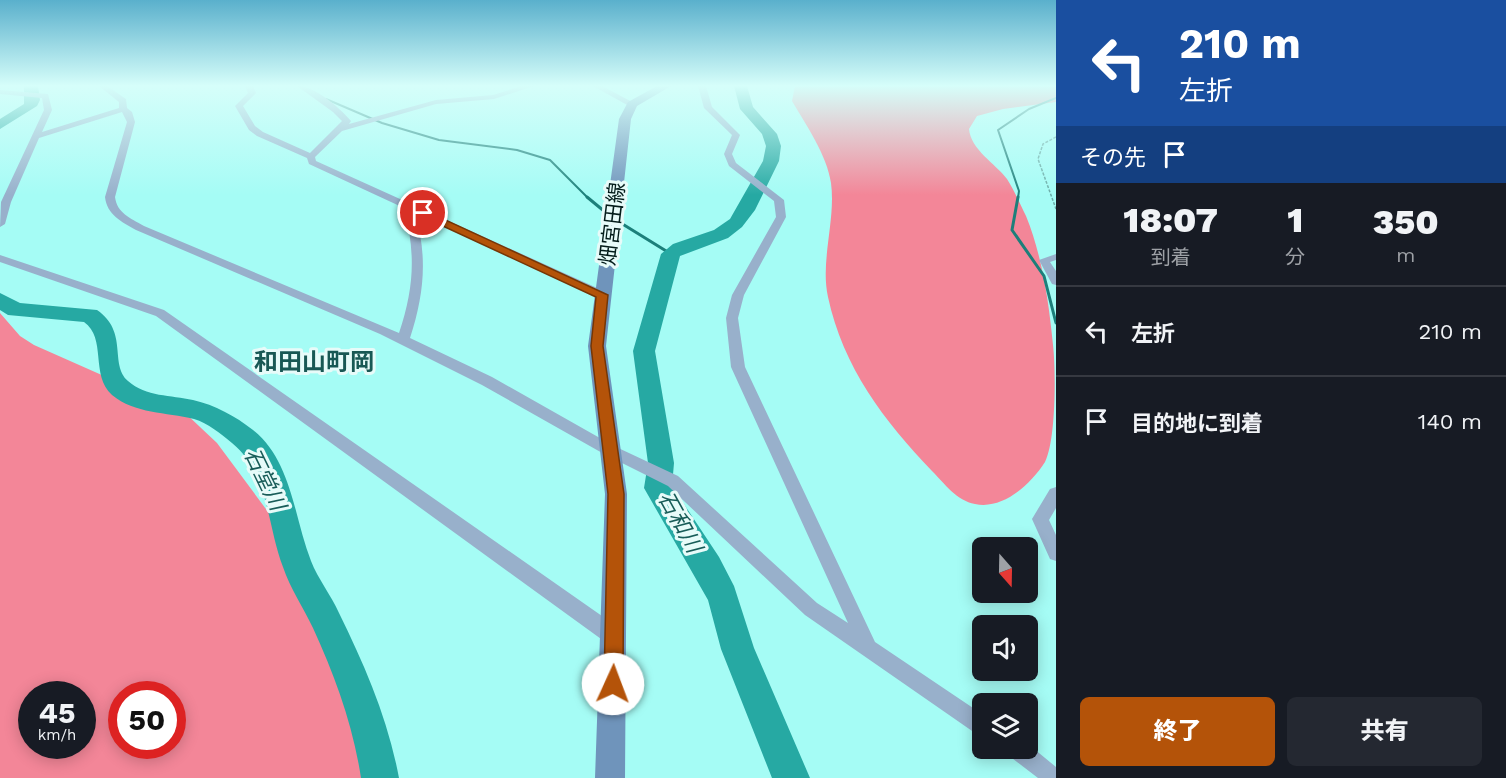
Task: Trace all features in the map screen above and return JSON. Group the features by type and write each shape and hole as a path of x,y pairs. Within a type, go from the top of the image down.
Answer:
{"main road":[{"name":"畑宮田線","path":"610,778 615,637 616,494 597,346 625,122"}],"street":[{"path":"0,224 6,202 43,122"},
{"path":"37,136 81,122"},
{"path":"130,122 129,134 110,197 111,205 118,215 180,247 403,340 487,381 609,450 673,481 694,498 783,585 811,609 867,645 972,719"},
{"path":"249,122 252,128 267,139 311,157 312,162 602,295"},
{"path":"311,157 346,122"},
{"path":"340,129 364,122"},
{"path":"723,122 736,135 728,154 732,164 779,200 782,207 781,217 738,295 732,318 738,367 867,645"},
{"path":"403,340 412,314 420,260 418,240 408,206"},
{"path":"1056,257 1044,260 1056,281"},
{"path":"0,258 160,313 615,637"},
{"path":"1056,494 1040,519 1056,553"},
{"path":"1030,759 1052,778"}],"path":[{"path":"1056,137 1043,144 1038,159 1056,209"}],"shaded area":[{"path":"804,122 973,122 969,129 974,143 1002,173 1015,192 1032,231 1044,279 1055,371 1049,452 1039,471 1015,494 996,503 985,505 968,502 951,491 898,433 855,370 835,323 828,297 826,269 832,211 831,183 821,151"},
{"path":"0,313 20,336 34,345 183,411 217,443 283,532 343,650 394,778 0,778"}],"waterway":[{"name":"石堂川","path":"0,125 4,122"},
{"path":"380,122 439,140 517,150 550,160 587,197"},
{"name":"石和川","path":"760,122 770,134 773,146 771,161 746,210 736,223 721,234 680,248 671,254 644,351 661,463 658,488 708,567 723,597 738,649 791,778"},
{"path":"1009,122 998,130 1019,191 1018,198"},
{"path":"587,197 610,216"},
{"path":"1018,197 1012,230 1044,276 1056,323"},
{"path":"616,220 671,254"},
{"name":"石堂川","path":"0,300 15,310 89,315 104,329 110,368 118,386 128,394 140,399 205,413 239,433 260,455 274,484 300,572 322,611 348,673 352,677 373,738 380,778"}],"district":[{"name":"和田山町岡","path":"314,362"}],"route":[{"path":"423,213 602,295 597,346 616,494 613,684"}]}
